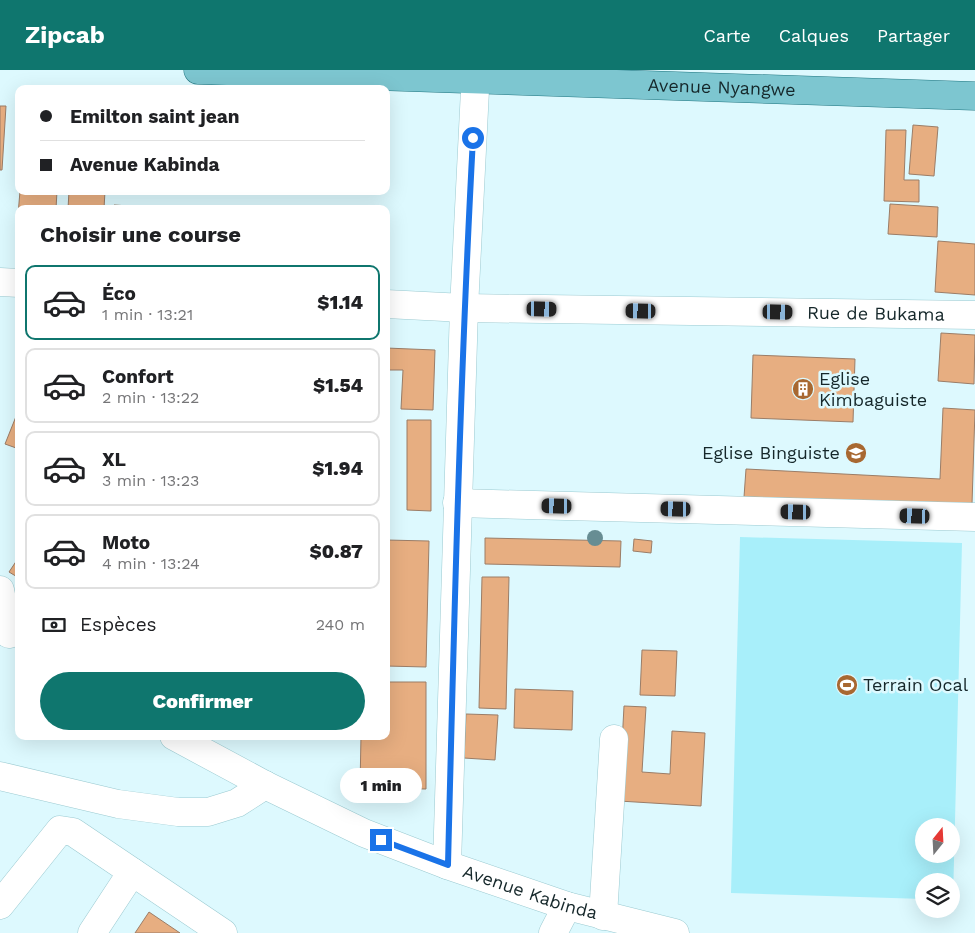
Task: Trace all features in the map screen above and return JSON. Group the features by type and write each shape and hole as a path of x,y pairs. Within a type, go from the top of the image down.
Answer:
{"main road":[{"name":"Avenue Nyangwe","path":"198,70 476,75 975,96"}],"street":[{"path":"448,865 457,503 464,308 476,75"},
{"path":"0,282 15,283"},
{"name":"Rue de Bukama","path":"390,304 464,308 975,315"},
{"path":"457,503 975,517"},
{"path":"0,590 9,634"},
{"path":"603,916 614,739"},
{"name":"Avenue Kabinda","path":"181,740 265,786 364,833 448,865 567,906 675,933"},
{"path":"0,776 118,804 178,812 208,812 237,803 265,786"},
{"path":"0,905 60,830 73,832 223,933"},
{"path":"92,933 132,872"},
{"path":"553,933 567,906"}],"shaded area":[{"name":"Terrain Ocal","path":"740,537 962,543 955,818 915,818 915,863 954,863 954,873 915,873 915,899 731,893"}],"building":[{"path":"0,106 6,106 2,170 0,170"},
{"path":"913,125 938,127 934,176 909,174"},
{"path":"886,130 906,130 904,180 919,180 919,202 884,201"},
{"path":"20,195 57,195 56,205 19,205"},
{"path":"69,195 105,195 104,205 68,205"},
{"path":"890,204 938,207 937,237 888,234"},
{"path":"938,241 975,244 975,295 935,292"},
{"path":"941,333 975,335 974,384 938,381"},
{"path":"390,348 435,350 433,410 401,409 403,370 390,370"},
{"name":"Eglise Kimbaguiste","path":"753,355 855,359 853,422 751,418"},
{"path":"943,408 975,410 972,504 744,497 746,469 940,479"},
{"path":"15,419 15,448 5,444"},
{"path":"407,420 431,420 431,511 407,510"},
{"path":"485,538 621,541 620,567 485,564"},
{"path":"634,539 652,541 651,553 633,551"},
{"path":"390,540 429,541 426,667 390,666"},
{"path":"15,563 15,576 9,572"},
{"path":"482,577 509,577 506,709 479,708"},
{"path":"642,650 677,651 675,696 640,695"},
{"path":"390,682 426,682 426,789 360,788 361,740 390,740"},
{"path":"515,689 573,691 572,730 514,728"},
{"path":"624,706 646,707 642,772 670,774 672,731 705,733 701,806 619,801"},
{"path":"466,714 498,715 495,760 464,758"},
{"path":"149,912 180,933 135,933"}],"place":[{"name":"Eglise Kimbaguiste","path":"803,389"},
{"name":"Eglise Binguiste","path":"856,453"},
{"name":"Terrain Ocal","path":"847,685"}],"route":[{"path":"381,840 448,865 464,308 473,138"}]}
